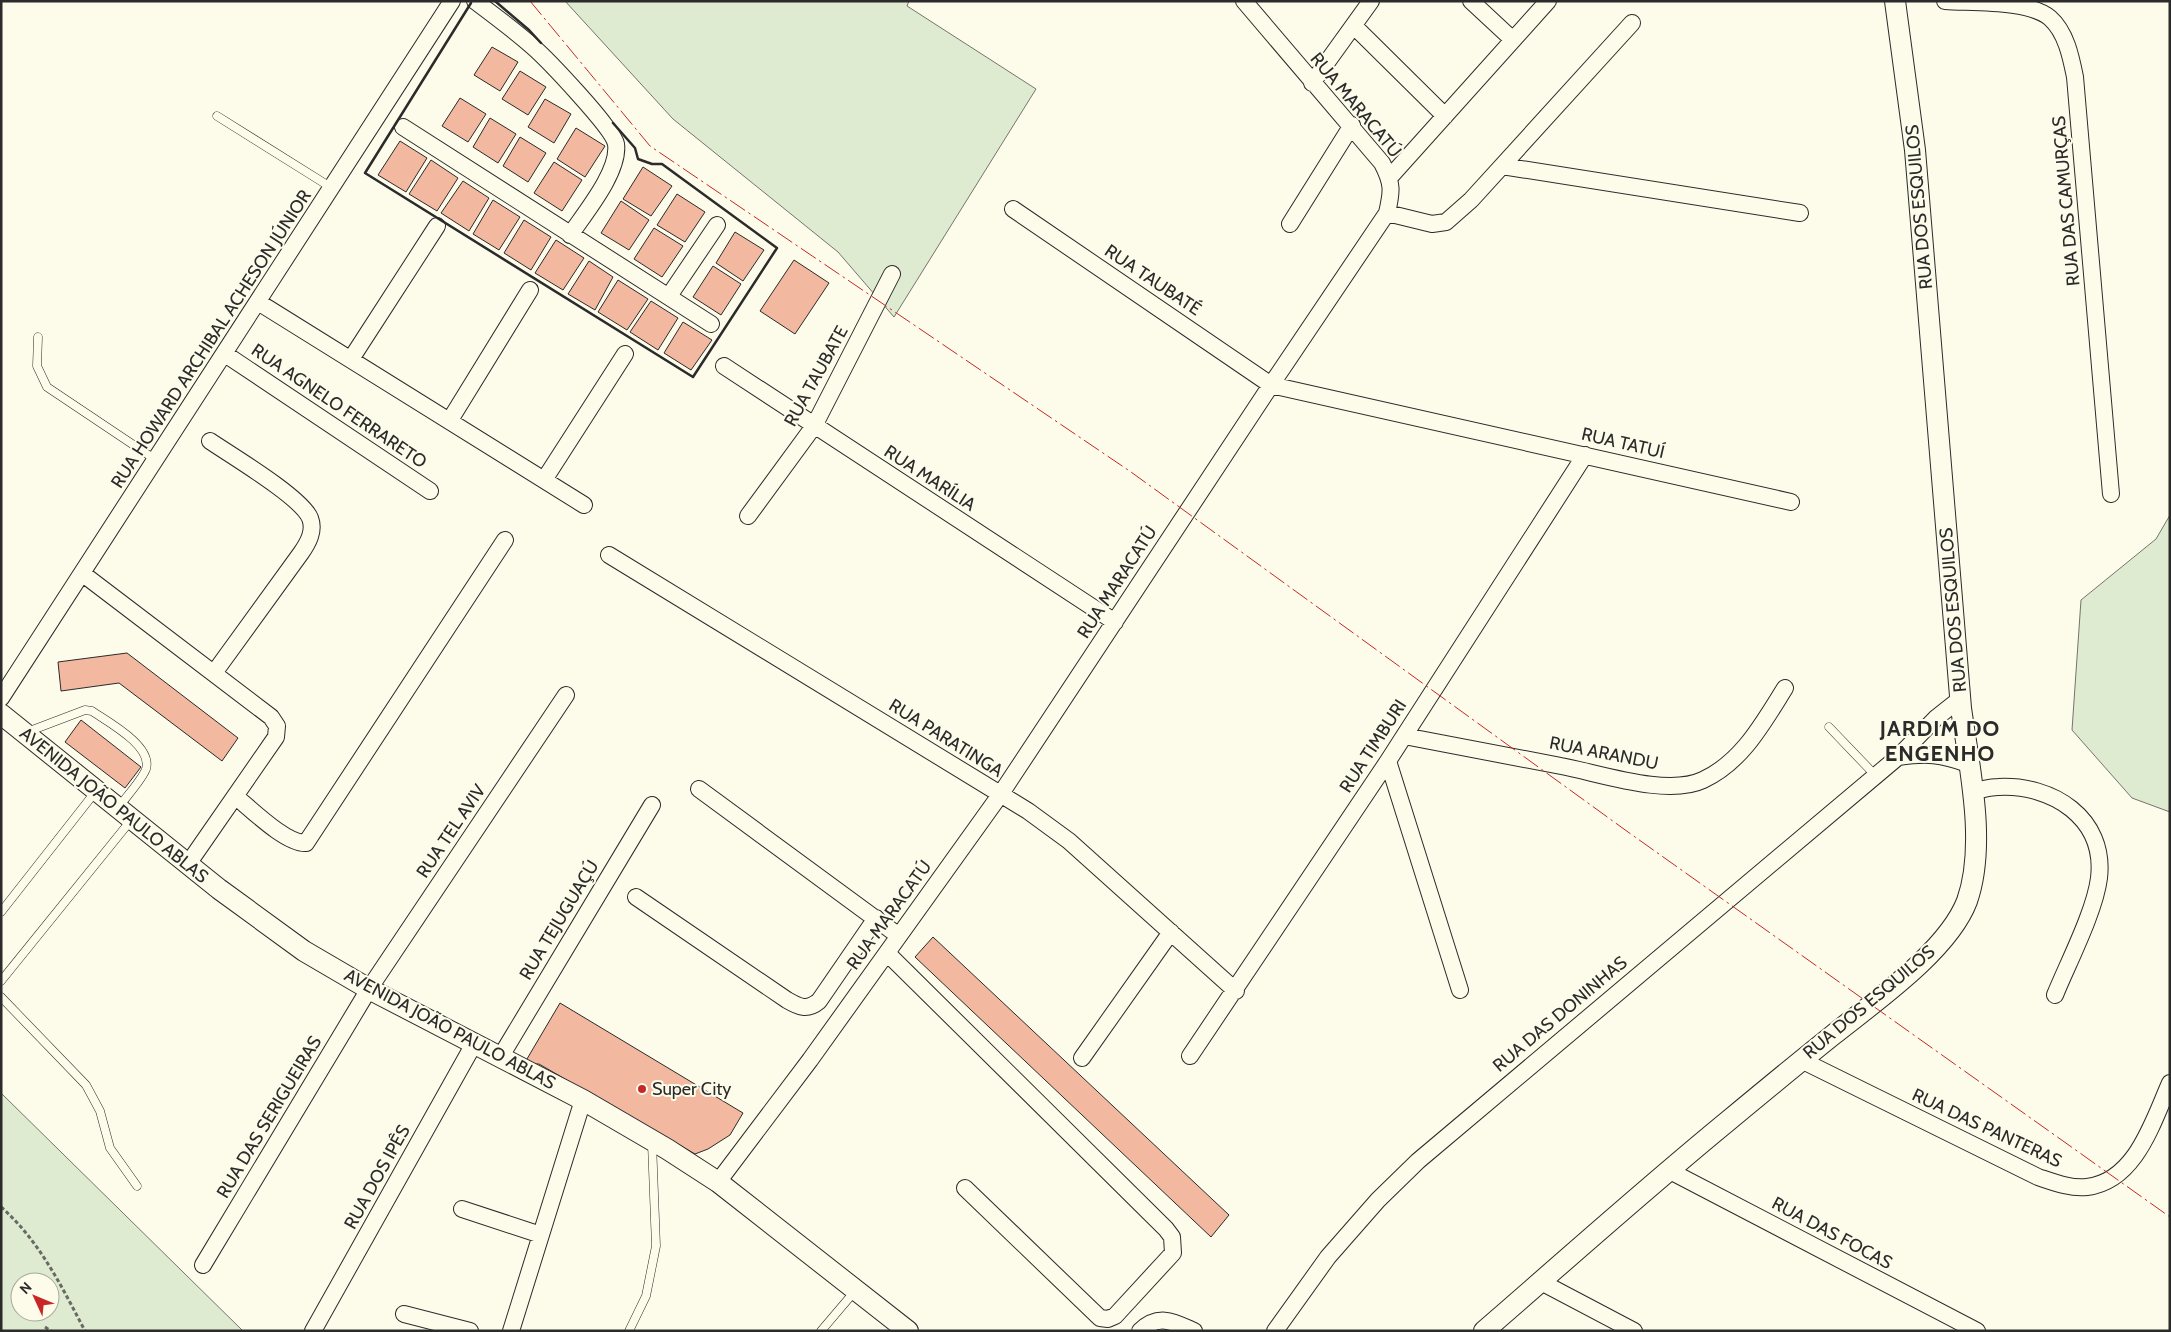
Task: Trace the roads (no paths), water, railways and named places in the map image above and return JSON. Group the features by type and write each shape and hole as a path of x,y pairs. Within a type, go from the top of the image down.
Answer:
{"street":[{"name":"RUA HOWARD ARCHIBAL ACHESON JÚNIOR","path":"1,698 452,1"},
{"path":"475,1 534,48 606,125 616,143 615,159 609,176 570,235"},
{"name":"RUA MARACATÚ","path":"718,1182 810,1060 1000,795 1387,213 1392,189 1390,177 1382,163 1244,1"},
{"path":"1312,83 1371,1"},
{"path":"1471,1 1513,40"},
{"path":"1390,177 1548,1"},
{"name":"RUA DOS ESQUILOS","path":"1484,1331 1801,1060 1910,972 1954,924 1966,901 1972,878 1976,846 1972,791 1960,699 1915,150 1895,1"},
{"name":"RUA DAS CAMURÇAS","path":"1945,1 2027,7 2049,17 2057,27 2068,48 2076,77 2112,494"},
{"path":"1387,213 1432,224 1446,222 1471,200 1632,23"},
{"path":"1354,26 1445,116"},
{"path":"1290,224 1352,126"},
{"path":"403,127 711,324"},
{"path":"1502,166 1800,213"},
{"name":"RUA TAUBATÉ","path":"1013,209 1271,385"},
{"path":"669,296 717,225"},
{"path":"351,359 437,226"},
{"name":"RUA TAUBATE","path":"748,516 814,426 892,274"},
{"path":"450,420 530,290"},
{"path":"258,302 584,505"},
{"name":"RUA AGNELO FERRARETO","path":"225,354 430,491"},
{"path":"544,480 625,354"},
{"name":"RUA MARÍLIA","path":"724,366 1115,622"},
{"name":"RUA TATUÍ","path":"1271,385 1446,426 1585,454 1791,502"},
{"path":"210,441 297,502 311,519 309,541 301,554 214,673"},
{"name":"RUA TIMBURI","path":"1190,1056 1236,991 1388,761 1585,454"},
{"path":"235,796 287,837 300,843 306,843 505,540"},
{"name":"RUA PARATINGA","path":"609,555 1028,811 1068,841 1236,991"},
{"path":"83,574 271,717 277,726 276,737 188,864"},
{"name":"RUA ARANDU","path":"1404,736 1582,770 1630,782 1673,786 1701,781 1722,769 1750,743 1785,688"},
{"name":"RUA TEL AVIV","path":"369,989 566,696"},
{"name":"RUA DAS DONINHAS","path":"1275,1331 1328,1257 1378,1200 1418,1161 1898,757 1936,718 1960,699"},
{"name":"AVENIDA JOÃO PAULO ABLAS","path":"1,714 250,913 298,946 369,989 475,1042 583,1100 718,1182 908,1331"},
{"path":"1898,757 1927,753 1946,756 1968,764"},
{"path":"1388,761 1460,990"},
{"path":"1972,791 1998,787 2046,793 2062,801 2075,812 2088,825 2095,839 2099,868 2095,896 2055,995"},
{"path":"699,790 899,936"},
{"name":"RUA TEJUGUAÇÚ","path":"501,1056 652,805"},
{"path":"636,897 787,1000 804,1008 812,1007 819,1001 876,918"},
{"path":"1082,1058 1171,932"},
{"path":"887,953 1166,1229 1172,1237 1173,1253 1115,1316 1108,1319 1100,1318 965,1188"},
{"name":"RUA DAS SERIGUEIRAS","path":"203,1265 369,989"},
{"name":"RUA DOS IPÊS","path":"313,1331 475,1042"},
{"name":"RUA DAS PANTERAS","path":"1801,1060 2038,1177 2066,1186 2087,1187 2107,1182 2125,1169 2142,1144 2170,1083"},
{"path":"511,1331 583,1100"},
{"name":"RUA DAS FOCAS","path":"1670,1171 1976,1331"},
{"path":"462,1209 541,1235"},
{"path":"1541,1282 1634,1331"},
{"path":"404,1314 470,1331"},
{"path":"1140,1331 1153,1321 1162,1320 1194,1331"}],"lane":[{"path":"217,116 332,188"},
{"path":"38,337 37,366 47,387 156,460"},
{"path":"1,981 125,813 146,770 146,760 133,739 92,711 85,710 25,733"},
{"path":"1829,727 1875,776"},
{"path":"1,912 96,791"},
{"path":"1,997 86,1085 100,1111 110,1148 137,1186"},
{"path":"629,1331 646,1296 656,1246 651,1140"},
{"path":"822,1331 855,1291"}],"place":[{"name":"Super City","path":"642,1089"}],"district":[{"name":"JARDIM DO ENGENHO","path":"1940,740"}]}
